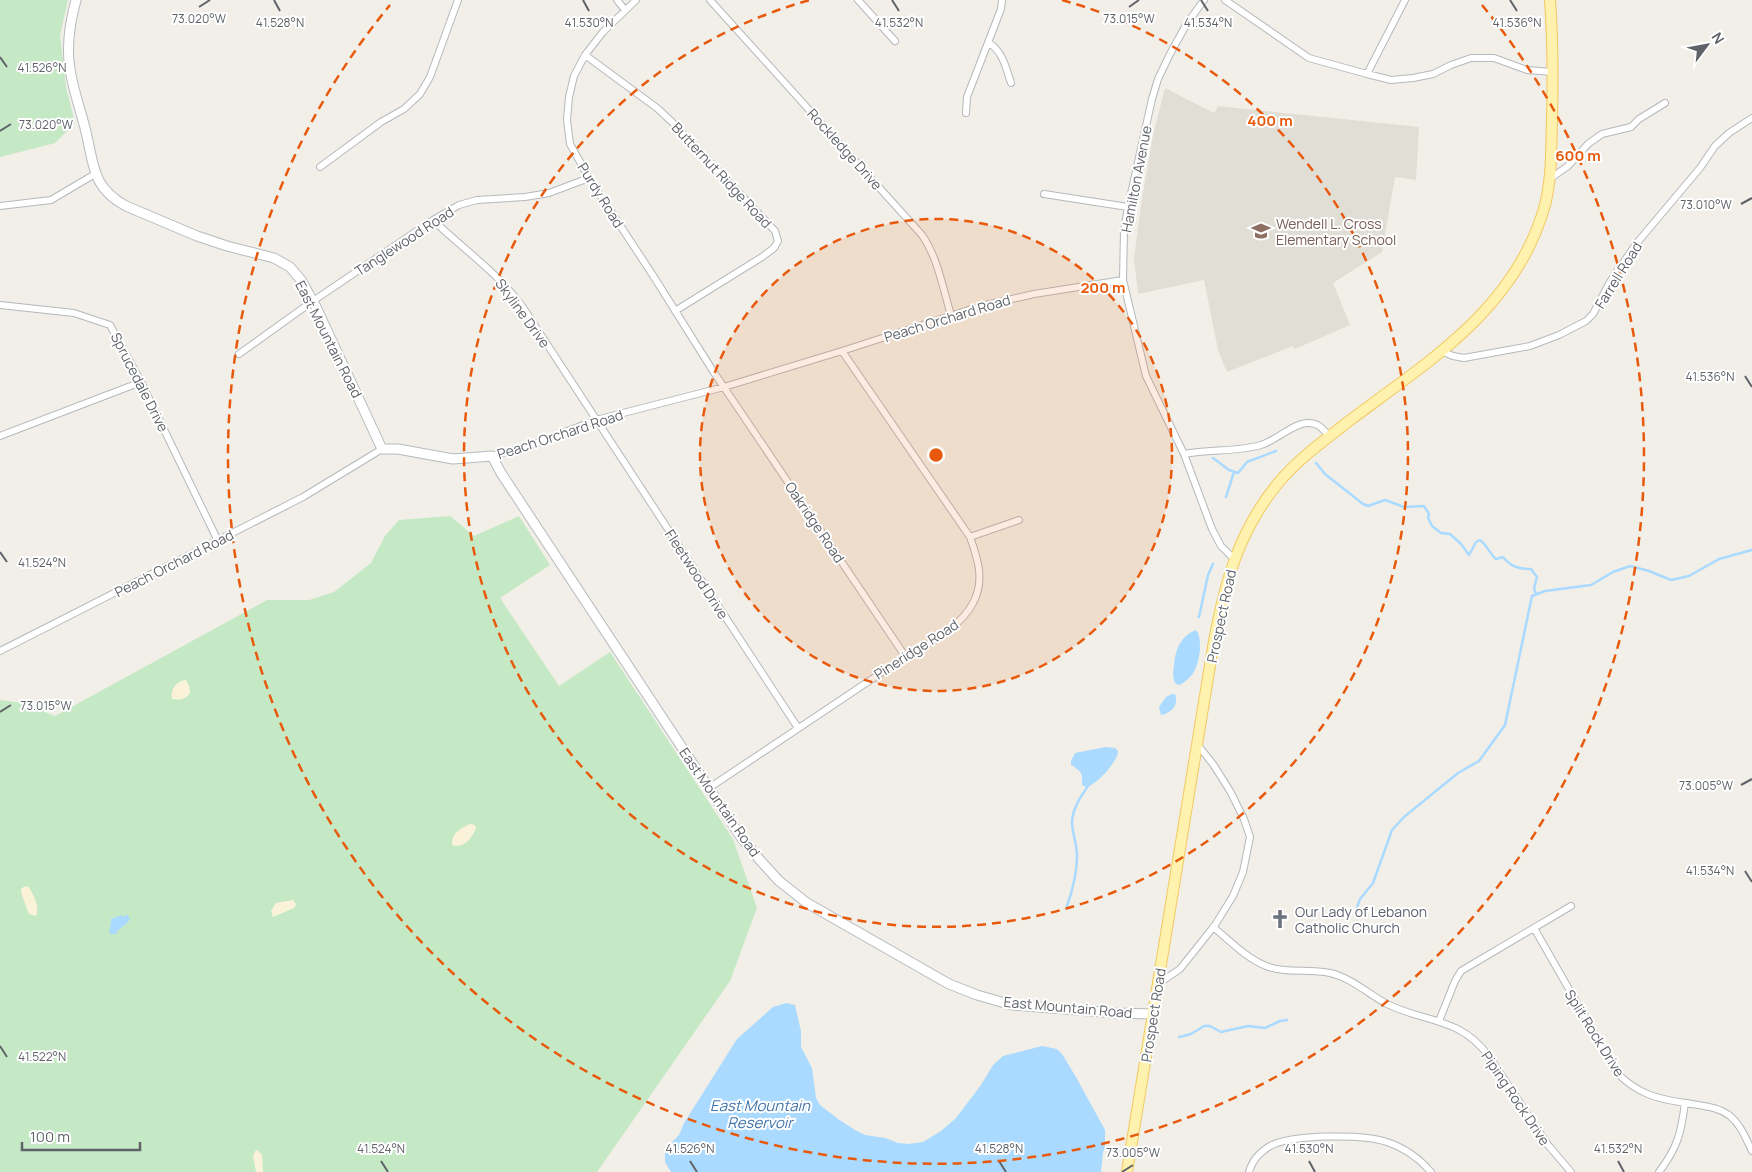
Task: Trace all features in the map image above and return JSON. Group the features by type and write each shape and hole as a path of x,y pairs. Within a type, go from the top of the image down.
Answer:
{"main road":[{"name":"Prospect Road","path":"1127,1172 1222,596 1234,559 1246,533 1271,493 1303,458 1441,351 1487,310 1511,279 1524,258 1544,206 1551,178 1552,25 1550,0"}],"street":[{"name":"East Mountain Road","path":"76,0 70,33 70,67 95,174 106,192 126,206 212,242 268,256 283,262 296,273 313,301 382,449"},
{"path":"320,167 375,127 404,109 420,94 430,77 458,0"},
{"path":"617,0 626,10"},
{"name":"Purdy Road","path":"636,0 603,32 585,55 572,83 568,97 566,120 570,144 589,178 724,387"},
{"name":"Rockledge Drive","path":"710,0 922,235 935,263 951,315"},
{"path":"858,0 895,41"},
{"path":"966,113 967,97 989,43 1001,9 1002,0"},
{"name":"Hamilton Avenue","path":"1204,0 1186,25 1158,79 1152,99 1124,231 1123,280 1146,376 1184,454 1212,529 1221,546 1234,559"},
{"path":"1225,0 1308,58 1391,80 1433,74 1471,58 1494,58 1527,70 1552,72"},
{"path":"1367,74 1405,0"},
{"path":"989,43 995,47 1000,55 1010,83"},
{"name":"Butternut Ridge Road","path":"585,55 657,108 766,222 774,231 778,241 774,248 675,311"},
{"path":"1551,178 1568,166 1588,144 1602,134 1631,127 1639,119 1665,103"},
{"name":"Farrell Road","path":"1441,351 1464,358 1530,346 1559,335 1586,321 1593,314 1610,282 1636,244 1700,168 1715,146 1729,133 1752,118"},
{"path":"0,206 51,200 95,174"},
{"name":"Tanglewood Road","path":"239,354 313,301 433,220 459,206 477,200 525,197 549,193 589,178"},
{"path":"1044,194 1128,207"},
{"name":"Skyline Drive","path":"433,220 509,288 596,420"},
{"name":"Peach Orchard Road","path":"0,651 310,493 382,449 398,449 453,459 492,456 529,446 596,420 724,387 951,315 1011,298 1123,280"},
{"name":"Sprucedale Drive","path":"0,305 74,313 110,324 141,382 218,541"},
{"name":"Pineridge Road","path":"709,788 905,656 957,625 975,601 979,588 978,558 970,537 842,351"},
{"path":"0,436 141,382"},
{"name":"Oakridge Road","path":"724,387 905,656"},
{"name":"Fleetwood Drive","path":"596,420 798,728"},
{"path":"1184,454 1264,444 1307,423 1316,423 1329,436"},
{"name":"East Mountain Road","path":"492,456 501,473 741,837 779,881 807,903 949,984 977,995 1012,1005 1096,1012 1152,1014"},
{"path":"970,537 1019,520"},
{"path":"1157,984 1180,969 1213,927 1232,896 1243,872 1250,837 1244,819 1230,791 1213,764 1197,744"},
{"path":"1439,1021 1461,971 1571,906"},
{"name":"Piping Rock Drive","path":"1213,927 1249,956 1265,965 1285,970 1333,974 1353,982 1392,1006 1459,1029 1478,1043 1488,1055 1548,1145 1571,1172"},
{"name":"Split Rock Drive","path":"1534,928 1617,1073 1628,1084 1644,1094 1685,1103 1710,1106 1722,1111 1739,1126 1752,1151"},
{"path":"1659,1172 1675,1150 1681,1133 1685,1103"},
{"path":"1249,1172 1259,1154 1271,1145 1286,1140 1307,1137 1363,1138 1386,1142 1403,1149 1431,1172"}],"shaded area":[{"name":"Wendell L. Cross Elementary School","path":"1165,88 1214,113 1218,106 1419,127 1416,180 1395,177 1382,252 1333,283 1350,325 1295,349 1293,346 1227,372 1218,350 1204,280 1138,294 1134,258 1153,135"}],"green space":[{"path":"0,0 68,0 60,35 66,87 75,123 55,143 0,157"},
{"path":"450,516 474,536 519,516 550,565 500,598 559,686 610,652 733,839 757,908 730,981 597,1172 0,1172 0,700 22,703 55,716 267,600 309,600 334,592 371,563 385,536 399,520"}],"sand":[{"path":"186,680 190,693 182,699 172,699 174,686"},
{"path":"470,824 475,825 476,828 470,839 464,844 452,845 455,834"},
{"path":"25,886 29,887 36,901 36,916 29,914 24,901 21,889"},
{"path":"293,900 296,904 294,908 273,917 271,911 276,903"},
{"path":"257,1150 262,1155 263,1172 256,1172 253,1157"}],"water":[{"path":"1196,630 1200,644 1197,665 1189,678 1180,685 1176,684 1173,673 1178,648 1186,636"},
{"path":"1175,694 1176,698 1174,708 1161,715 1159,707 1166,697"},
{"path":"1106,747 1115,748 1118,751 1115,760 1106,772 1090,786 1082,785 1081,773 1071,765 1075,753"},
{"path":"127,914 130,919 116,934 110,934 111,919 122,915 123,917"},
{"name":"East Mountain Reservoir","path":"786,1003 795,1005 801,1031 801,1047 812,1068 816,1098 820,1105 838,1119 865,1135 885,1138 898,1143 923,1142 941,1131 956,1118 981,1085 993,1065 1003,1056 1042,1046 1057,1049 1076,1077 1105,1130 1105,1148 1101,1172 671,1172 665,1162 665,1152 679,1135 684,1123 737,1039 773,1007"}],"waterway":[{"path":"1213,458 1229,470 1238,473 1247,462 1276,451"},
{"path":"1316,463 1325,474 1363,504 1368,506 1385,500 1404,507 1424,506 1429,514 1428,518 1432,526 1441,533 1450,534 1469,555 1476,542 1480,540 1496,559 1503,557 1515,567 1531,569 1537,577 1534,588 1536,594"},
{"path":"1226,497 1234,472"},
{"path":"1356,910 1360,899 1373,883 1392,830 1404,817 1458,773 1479,761 1505,725 1532,596 1545,591 1591,585 1613,572 1630,566 1671,580 1689,576 1719,559 1752,550"},
{"path":"1199,617 1208,575 1213,564"},
{"path":"1067,906 1077,863 1072,821 1078,802 1088,786"},
{"path":"1179,1037 1191,1034 1204,1026 1210,1026 1221,1032 1248,1026 1265,1028 1287,1020"}],"place":[{"name":"Wendell L. Cross Elementary School","path":"1261,231"},
{"name":"Our Lady of Lebanon Catholic Church","path":"1280,919"}]}
